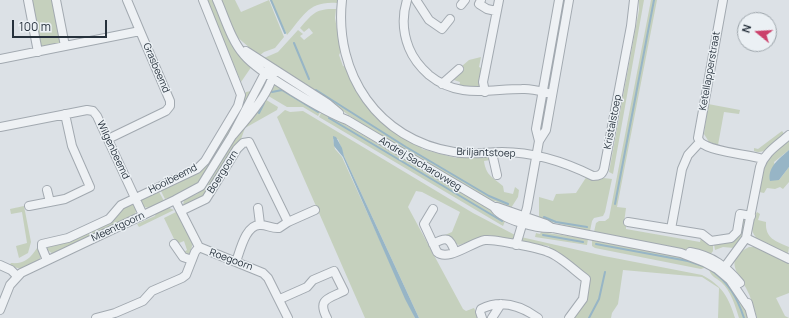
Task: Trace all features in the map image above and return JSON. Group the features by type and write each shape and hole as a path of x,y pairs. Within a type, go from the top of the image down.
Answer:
{"street":[{"path":"28,0 38,52"},
{"path":"56,0 65,46"},
{"name":"Grasbeemd","path":"108,140 166,111 170,106 170,101 127,0"},
{"name":"Hooibeemd","path":"47,260 42,244 68,238 109,219 113,216 118,207 201,165 240,100 240,90 203,0"},
{"name":"Andrej Sacharovweg","path":"217,0 233,37 244,55 326,110 347,120 494,207 497,207 523,220 546,224 553,228 682,253 723,270 738,289 749,308 752,318"},
{"name":"Briljantstoep","path":"342,0 341,33 347,65 357,87 374,109 406,136 419,142 454,152 509,152 536,156"},
{"path":"407,0 404,22 410,50 422,68 442,84 461,90 484,92 524,88 552,94"},
{"path":"416,0 429,20 442,29 450,19"},
{"path":"484,92 483,82 499,0"},
{"path":"539,140 536,129 544,92 559,0"},
{"path":"516,244 523,220 539,140 546,130 569,0"},
{"name":"Kristalstoep","path":"536,156 563,162 593,176 602,174 631,26 634,0"},
{"name":"Ketellapperstraat","path":"700,142 698,134 723,0"},
{"path":"478,1 487,9 496,11"},
{"name":"Grasbeemd","path":"0,59 140,31"},
{"path":"442,84 459,69"},
{"name":"Meentgoorn","path":"0,310 9,288 17,276 201,186 271,74"},
{"name":"Wilgenbeemd","path":"0,127 87,110 93,111 97,116 143,215"},
{"path":"29,206 65,199 90,186 72,146 65,114"},
{"path":"723,270 746,238 760,167 763,159 767,153 789,135"},
{"name":"Boergoorn","path":"181,211 206,199 237,149 247,141 253,147 288,222"},
{"path":"671,229 683,165 688,155 700,142 708,147 751,155 763,159"},
{"path":"492,153 497,175"},
{"path":"47,190 50,202"},
{"name":"Roegoorn","path":"175,200 199,247 266,275 280,299 288,318"},
{"path":"258,208 260,224"},
{"path":"433,209 424,224 438,253 442,255 455,252 485,240 516,244 549,252 586,278 583,299 569,318"},
{"path":"236,262 248,232 252,227 260,224 276,228 315,210"},
{"path":"628,222 702,234 711,241 729,239 736,234 740,214 751,216"},
{"path":"746,238 789,259"},
{"path":"434,244 442,240 447,240 451,243 455,252"},
{"path":"174,244 183,257 192,260"},
{"path":"96,318 110,315 143,301 152,291 182,278 188,271 199,247"},
{"path":"0,265 11,270 17,276"},
{"path":"280,299 307,287 314,280 334,271 344,291 326,300 322,304 322,309 327,318"},
{"path":"9,288 18,292"},
{"path":"482,318 480,312 481,309 492,303 522,308 538,318"},
{"path":"492,318 501,304"}],"green space":[{"path":"31,0 54,0 62,40 60,44 44,48 41,47"},
{"path":"207,0 214,0 252,66 241,82"},
{"path":"221,0 235,0 241,12 269,0 284,37 275,48 264,52 259,56 236,36"},
{"path":"270,0 338,0 337,3 319,4 313,7 303,16 287,35"},
{"path":"561,0 567,0 550,87 548,86"},
{"path":"639,0 644,0 613,174 609,172 639,10"},
{"path":"651,0 657,0 617,207 626,208 624,223 626,224 626,229 700,242 701,237 713,244 713,251 710,255 594,232 596,223 599,221 605,221 609,218"},
{"path":"329,9 336,9 335,18 341,51 339,55 343,66 347,67 351,81 374,112 374,116 390,130 392,129 420,145 422,149 456,158 459,156 489,155 490,160 484,161 486,170 490,176 503,186 504,192 513,194 515,187 519,190 518,197 511,208 495,201 491,202 356,120 264,58 278,52 298,30 303,34 300,36 304,40 313,33 309,28 304,32 300,28 315,13"},
{"path":"481,57 479,67 483,69 479,87 459,87 460,82 451,79 464,69 462,66 469,60"},
{"path":"278,85 321,111 318,116 303,107 287,107 265,94 272,87"},
{"path":"251,91 243,113 200,182 169,200 168,198 165,199 160,189 195,174 246,92"},
{"path":"263,98 278,107 277,110 245,128 240,142 205,197 183,205 184,200 197,194 207,186 240,131"},
{"path":"708,104 740,110 739,114 724,112 718,145 709,142 704,134"},
{"path":"285,110 290,112 303,111 473,213 515,235 511,241 489,235 459,245 454,243 451,237 445,235 452,232 460,212 422,192 416,191 408,207 463,309 466,311 474,308 479,318 419,318 344,156 338,139 333,139 335,149 342,157 415,318 365,318 277,117"},
{"path":"322,111 506,219 503,226 319,117"},
{"path":"782,131 785,135 767,150 758,152 754,151 754,148 758,149"},
{"path":"789,140 789,150 774,162 779,180 789,167 789,182 783,189 780,187 775,189 767,188 764,193 759,192 767,162 775,152"},
{"path":"587,176 612,179 605,212 603,216 594,218 590,231 539,219 539,197 553,201 556,194 576,193"},
{"path":"158,190 164,201 150,208 143,207 141,201 142,198"},
{"path":"132,203 137,209 134,216 53,254 46,249 49,245"},
{"path":"24,206 31,242 28,253 19,258 16,246 27,243 22,212 11,214 10,209"},
{"path":"167,207 174,210 139,227 137,224 155,216 156,213"},
{"path":"178,211 193,243 189,256 184,252 187,250 184,241 179,243 175,241 164,218"},
{"path":"757,212 760,214 758,220 766,222 766,228 769,236 789,247 788,254 772,248 754,235 752,229 753,221"},
{"path":"743,218 746,218 745,230 734,248 723,247 715,250 714,244 732,242"},
{"path":"541,232 588,239 587,245 535,237 536,233 540,234"},
{"path":"521,237 604,256 702,275 715,283 724,293 735,318 718,318 719,288 702,277 623,270 618,304 612,313 611,318 572,318 588,280 550,249 549,246 524,243"},
{"path":"592,240 681,256 706,265 701,269 595,248 592,246"},
{"path":"749,247 756,247 789,263 789,293 776,298 785,316 789,318 757,318 749,295 736,271 735,266 737,256"},
{"path":"37,248 42,255 39,260 22,269 9,266 11,263 23,262 32,255"},
{"path":"709,268 727,280 744,306 748,318 739,318 732,298 721,282 711,274"}],"water":[{"path":"333,136 336,137 342,148 344,156 419,318 415,318 405,299 343,157 334,146"},
{"path":"789,150 789,167 779,180 770,181 770,171 772,167"}],"waterway":[{"path":"271,0 285,33"},
{"path":"615,204 654,0"},
{"path":"294,43 309,79"},
{"path":"272,92 282,90 318,112"},
{"path":"316,90 406,147 489,196 508,204"},
{"path":"259,113 264,103"},
{"path":"329,118 502,221"},
{"path":"544,217 556,222 587,227"},
{"path":"543,235 583,242"},
{"path":"596,244 688,261 703,266"},
{"path":"711,270 728,285 744,318"},
{"path":"589,318 599,299 605,272"}]}
